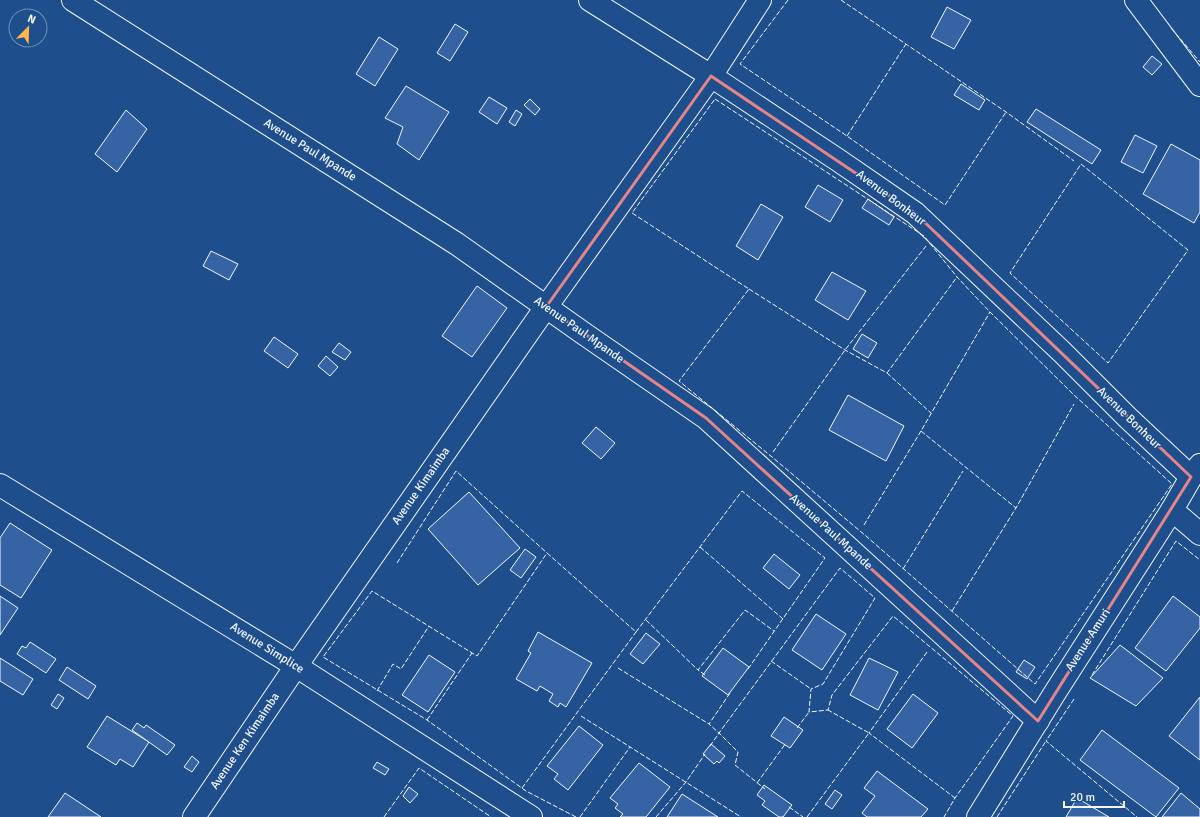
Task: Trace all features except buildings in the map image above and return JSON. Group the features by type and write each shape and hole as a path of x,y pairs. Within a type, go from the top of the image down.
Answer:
{"street":[{"name":"Avenue Paul Mpande","path":"73,0 457,244 706,418 1038,721"},
{"name":"Avenue Bonheur","path":"590,0 711,76 915,213 1062,352 1128,418 1196,471"},
{"name":"Avenue Kimaimba","path":"296,666 546,307 711,76 760,0"},
{"path":"1136,0 1200,85"},
{"name":"Avenue Amuri","path":"978,817 1196,471"},
{"name":"Avenue Simplice","path":"0,485 296,666 531,817"},
{"path":"1172,510 1200,534"},
{"name":"Avenue Ken Kimaimba","path":"194,817 296,666"}],"highlighted area":[{"path":"711,76 915,213 1191,477 1038,721 706,418 546,307"}],"fence":[{"path":"788,0 740,64 847,136 945,205 1006,112"},
{"path":"841,0 1006,112 1074,161"},
{"path":"1171,28 1200,62"},
{"path":"847,136 906,44"},
{"path":"715,99 924,236 957,277 990,312 1074,395 1172,484 1035,684 866,536 679,381 749,289 632,213 715,99"},
{"path":"1081,164 1188,250 1108,363 1010,273 1081,164"},
{"path":"773,452 845,350 926,246"},
{"path":"749,289 845,350 887,373 957,277"},
{"path":"864,525 921,431 990,312"},
{"path":"887,373 931,413"},
{"path":"952,611 1016,508 1074,404"},
{"path":"921,431 1016,508"},
{"path":"397,563 456,471 547,553"},
{"path":"903,569 963,471"},
{"path":"576,817 526,791 427,720 323,657 372,591 477,656 547,553 636,632 742,491 825,558 748,669"},
{"path":"1092,675 1176,541 1200,560"},
{"path":"700,547 783,619"},
{"path":"730,693 709,724 719,733 840,568 875,598 823,684 811,689 809,712 828,710 832,695 893,616 1013,716 955,798 944,817"},
{"path":"705,675 698,670 745,610 774,631"},
{"path":"646,620 698,670"},
{"path":"377,691 393,664 401,669 429,626"},
{"path":"522,788 636,632"},
{"path":"927,652 869,733 955,798"},
{"path":"427,720 472,653"},
{"path":"771,661 811,689"},
{"path":"618,668 709,724"},
{"path":"1074,699 1046,741 1137,817"},
{"path":"807,817 869,733 828,710"},
{"path":"797,728 809,712"},
{"path":"581,716 741,817"},
{"path":"710,746 719,733 738,752 735,765 765,789"},
{"path":"997,817 1046,741"},
{"path":"757,783 786,743"},
{"path":"580,817 630,747"},
{"path":"656,817 686,782 705,754"},
{"path":"384,817 419,768 491,817"},
{"path":"789,807 803,817"}]}
